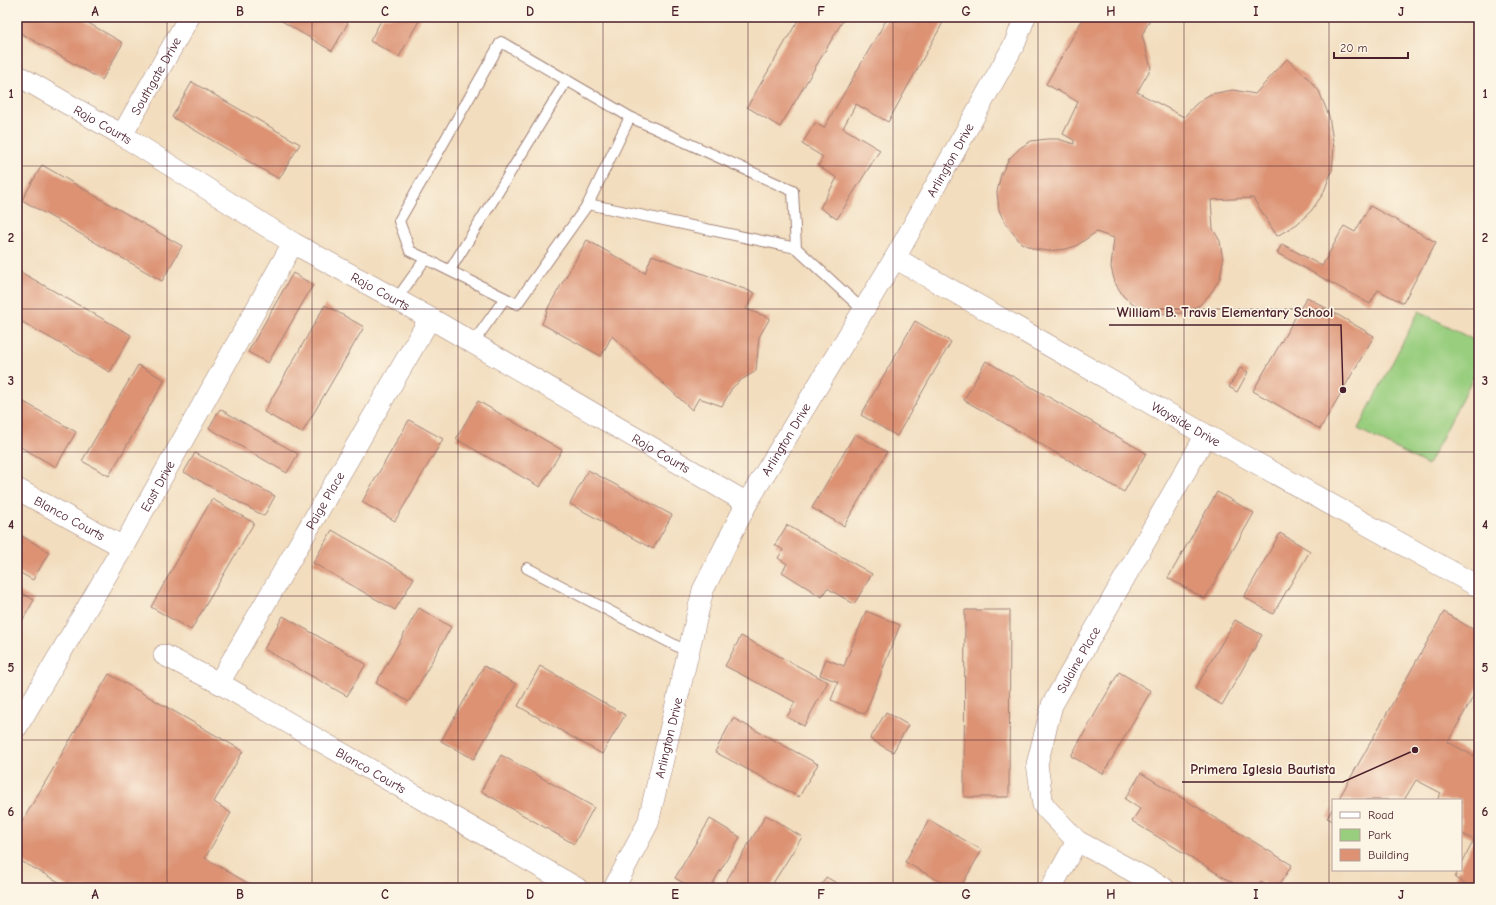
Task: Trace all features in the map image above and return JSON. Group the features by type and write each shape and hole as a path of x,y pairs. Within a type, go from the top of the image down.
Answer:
{"street":[{"name":"Southgate Drive","path":"122,135 188,17"},
{"name":"Arlington Drive","path":"614,888 648,823 702,590 747,503 895,258 1015,43 1025,17"},
{"name":"Rojo Courts","path":"17,75 122,135 293,243 430,318 747,503"},
{"name":"East Drive","path":"17,727 123,547 293,243"},
{"name":"Wayside Drive","path":"895,258 1206,435 1479,587"},
{"name":"Paige Place","path":"220,683 430,318"},
{"name":"Sulaine Place","path":"1164,888 1077,840 1043,805 1037,764 1052,706 1206,435"},
{"name":"Blanco Courts","path":"17,489 123,547"},
{"name":"Blanco Courts","path":"164,655 220,683 577,888"},
{"path":"1050,888 1077,840"}],"lane":[{"path":"630,117 588,204 516,304 410,251 399,221 501,42 630,117 793,191 796,248"},
{"path":"450,270 567,80"},
{"path":"588,204 796,248 863,310"},
{"path":"396,300 426,258"},
{"path":"473,343 505,298"},
{"path":"527,568 688,652"}],"green space":[{"path":"1419,311 1479,343 1479,366 1428,465 1358,429"}],"building":[{"path":"17,17 78,17 123,43 102,80 17,31"},
{"path":"275,17 337,17 348,23 332,51"},
{"path":"383,17 421,17 399,57 370,41"},
{"path":"800,17 845,17 780,127 747,107"},
{"path":"888,17 946,17 888,122 856,104 843,128 880,150 837,219 820,208 837,178 818,166 823,157 802,144 815,123 824,128"},
{"path":"1084,17 1151,17 1142,35 1151,68 1137,92 1184,117 1202,99 1211,94 1233,90 1255,94 1287,59 1305,75 1319,91 1329,116 1334,148 1332,170 1323,194 1311,211 1297,224 1277,236 1253,198 1211,200 1213,229 1220,241 1223,261 1220,278 1211,293 1200,305 1183,313 1154,314 1138,307 1124,297 1115,283 1111,267 1114,238 1096,232 1076,246 1066,249 1048,251 1034,249 1021,243 1005,223 999,210 997,192 1001,174 1009,159 1020,148 1031,141 1047,139 1058,139 1074,144 1074,140 1063,134 1078,102 1046,84"},
{"path":"192,82 300,144 279,179 172,117"},
{"path":"42,165 182,246 162,281 22,200"},
{"path":"1370,206 1436,242 1403,303 1378,290 1370,304 1277,253 1282,244 1322,266 1344,226 1355,232"},
{"path":"587,240 645,273 652,255 755,293 746,309 770,318 759,337 756,371 741,380 732,388 722,406 699,398 692,410 612,336 601,356 542,324 549,306"},
{"path":"17,270 131,335 110,372 17,319"},
{"path":"293,273 313,285 268,363 248,352"},
{"path":"1307,297 1374,336 1320,429 1253,391"},
{"path":"325,305 364,327 302,433 264,412"},
{"path":"915,321 951,342 897,436 861,415"},
{"path":"986,361 1146,453 1124,492 964,400"},
{"path":"138,365 165,380 109,476 82,461"},
{"path":"1240,368 1248,372 1237,392 1229,387"},
{"path":"17,398 76,432 56,467 17,445"},
{"path":"478,401 562,450 540,487 456,439"},
{"path":"220,409 298,454 287,473 209,428"},
{"path":"409,420 443,439 395,521 362,502"},
{"path":"855,434 887,452 844,526 812,508"},
{"path":"195,453 275,496 264,516 184,472"},
{"path":"588,470 672,515 653,549 570,504"},
{"path":"1217,492 1254,513 1205,599 1168,578"},
{"path":"212,499 254,523 191,630 151,607"},
{"path":"787,525 872,574 854,604 827,588 822,597 782,572 787,564 778,558 783,550 775,545"},
{"path":"332,530 414,578 395,610 313,563"},
{"path":"17,533 49,552 33,580 17,571"},
{"path":"1280,533 1310,551 1273,614 1244,597"},
{"path":"17,590 34,600 17,630"},
{"path":"419,608 451,627 409,702 376,683"},
{"path":"965,610 1010,610 1009,797 964,797"},
{"path":"866,611 900,625 865,714 831,700 838,682 820,675 826,659 844,666"},
{"path":"1444,612 1479,633 1479,686 1448,742 1479,759 1479,888 1473,888 1455,878 1458,871 1462,871 1462,863 1474,840 1462,834 1462,799 1438,799 1441,793 1416,780 1405,799 1339,799"},
{"path":"283,616 366,664 347,696 264,649"},
{"path":"1235,620 1262,635 1222,705 1195,689"},
{"path":"741,636 828,682 804,726 787,717 795,702 725,666"},
{"path":"484,666 516,684 474,759 441,741"},
{"path":"540,666 625,715 602,754 518,706"},
{"path":"1119,672 1151,691 1103,774 1071,756"},
{"path":"109,674 243,751 214,802 231,813 205,858 256,888 70,888 17,859 17,830"},
{"path":"886,712 908,725 893,752 870,739"},
{"path":"733,718 818,764 799,797 715,752"},
{"path":"501,755 594,807 574,844 481,791"},
{"path":"1141,773 1292,865 1277,888 1271,888 1261,882 1257,888 1241,888 1132,821 1140,809 1125,799"},
{"path":"1332,810 1332,820 1327,818"},
{"path":"766,815 802,837 770,888 722,888"},
{"path":"710,819 740,837 710,888 692,888 675,878"},
{"path":"929,820 982,850 960,888 952,888 905,862"},
{"path":"826,877 845,888 820,888"}],"place":[{"name":"William B. Travis Elementary School","path":"1343,390"},
{"name":"Primera Iglesia Bautista","path":"1415,750"}]}
